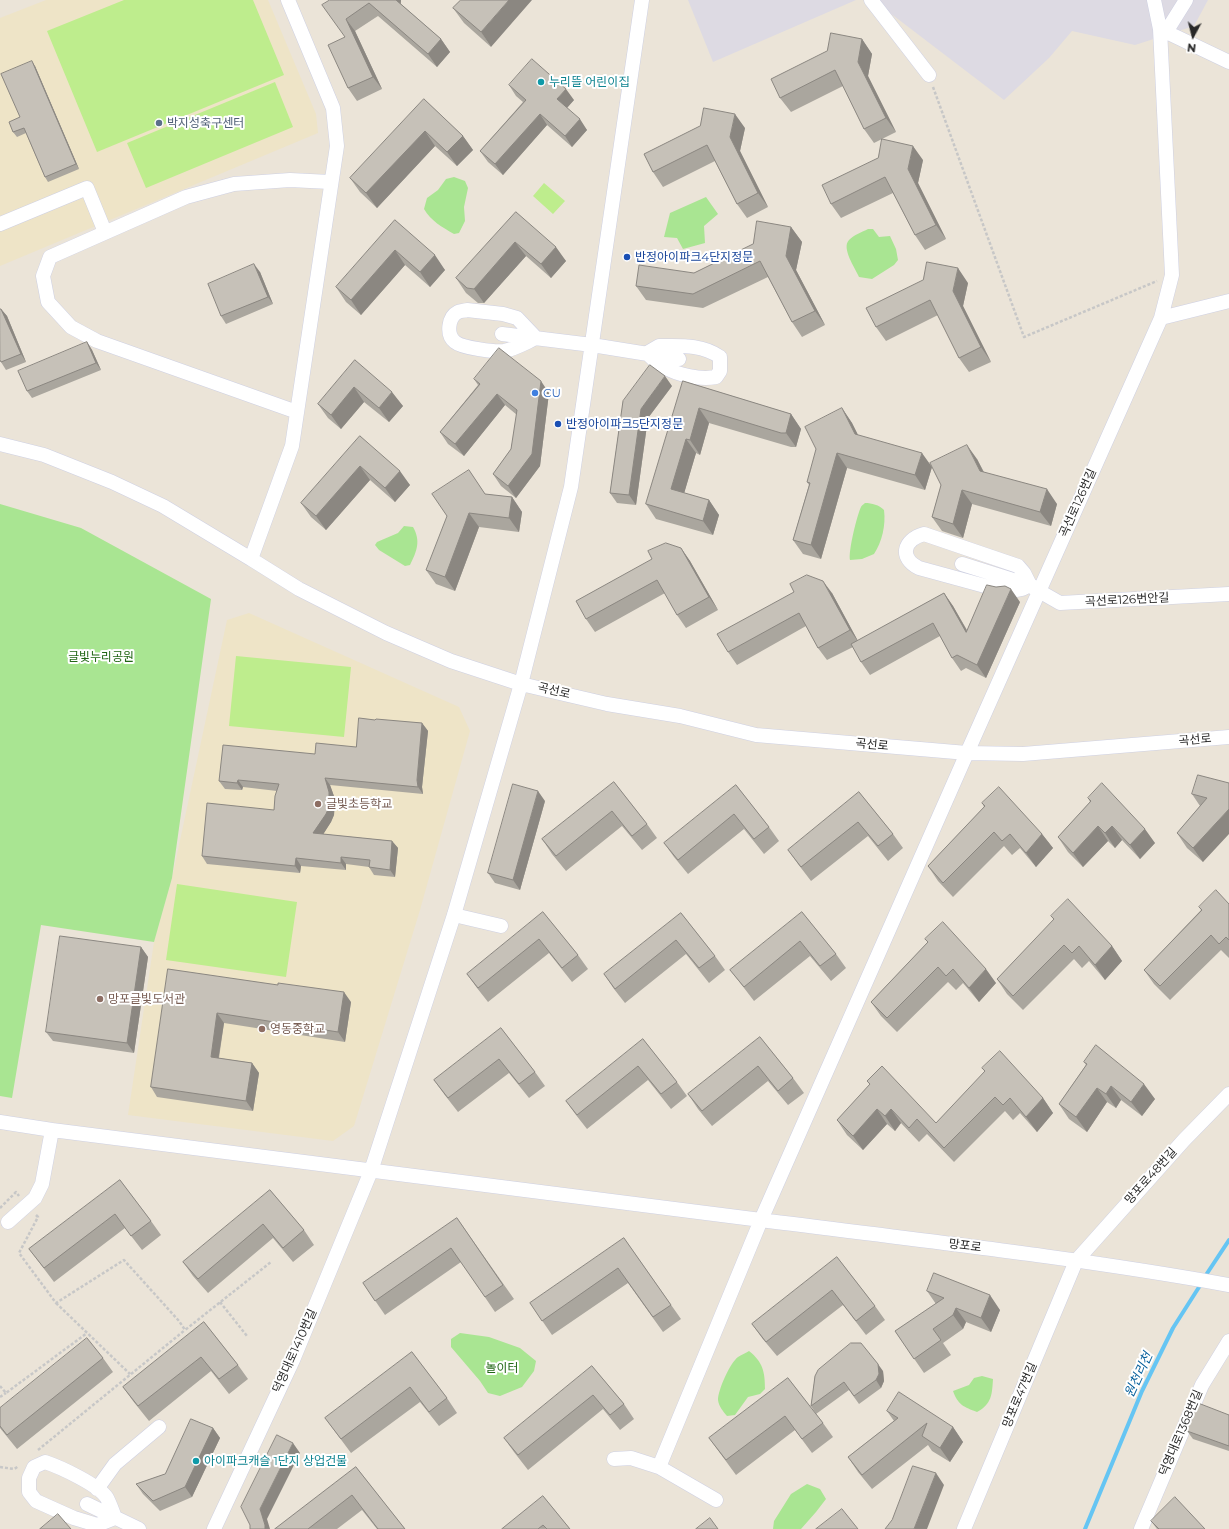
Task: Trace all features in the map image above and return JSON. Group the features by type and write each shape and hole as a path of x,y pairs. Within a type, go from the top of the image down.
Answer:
{"street":[{"path":"251,560 292,446 330,182 337,146 333,108 288,0"},
{"name":"덕영대로1410번길","path":"214,1529 292,1360 371,1171 454,915 521,684 571,487 642,0"},
{"path":"871,0 928,75"},
{"name":"곡선로126번길","path":"659,1467 761,1220 967,753 1036,588 1161,318 1172,275 1163,31 1154,0"},
{"path":"1186,0 1163,31 1229,62"},
{"path":"297,412 97,341 71,327 48,302 43,276 50,257 186,197 234,184 290,180 330,182"},
{"path":"0,224 87,188 106,232"},
{"path":"1161,318 1229,301"},
{"path":"467,310 503,314 517,318 536,338 514,348 502,351 464,347 455,342 451,337 449,328 451,318 458,312 467,310"},
{"path":"502,334 592,345 679,359"},
{"name":"곡선로","path":"0,444 44,455 112,482 163,506 299,589 386,633 451,661 521,684 607,704 680,716 756,735 967,753 1023,754 1229,737"},
{"path":"924,534 1018,566 1036,588 1007,592 919,568 908,560 906,549 912,540 924,534"},
{"name":"곡선로126번안길","path":"962,564 1036,588 1060,603 1229,594"},
{"path":"454,915 501,926"},
{"name":"망포로48번길","path":"1076,1261 1184,1140 1229,1094"},
{"name":"망포로","path":"0,1122 52,1130 1076,1261 1170,1274 1229,1285"},
{"path":"8,1222 35,1198 42,1184 52,1130"},
{"name":"망포로47번길","path":"964,1529 1076,1261"},
{"name":"덕영대로1368번길","path":"1141,1529 1202,1385 1229,1341"},
{"path":"97,1489 116,1464 159,1427"},
{"path":"614,1459 631,1458 659,1467 716,1500"},
{"path":"45,1462 60,1467 97,1489 106,1497 115,1518 97,1525 74,1518 42,1504 29,1492 29,1478 34,1467 45,1462"},
{"path":"87,1504 139,1529"}],"path":[{"path":"928,75 1024,337 1172,275"},
{"path":"0,1208 16,1192 38,1217 18,1253 56,1303 130,1374"},
{"path":"56,1303 124,1260 179,1321 185,1330"},
{"path":"33,1454 130,1374 271,1262"},
{"path":"220,1302 247,1336"},
{"path":"0,1398 87,1333"},
{"path":"0,1386 6,1393"},
{"path":"0,1467 14,1469 21,1464"}],"shaded area":[{"name":"박지성축구센터","path":"46,0 268,0 316,114 318,133 0,266 0,18"},
{"path":"688,0 856,0 713,62"},
{"path":"873,0 1208,0 1194,26 1135,45 1072,31 1049,58 1004,100"},
{"path":"249,613 459,707 470,731 420,910 354,1126 333,1141 128,1115 154,942 172,878 227,620"}],"green space":[{"path":"124,0 253,0 284,75 97,152 47,31"},
{"path":"275,82 293,127 146,188 127,143"},
{"path":"454,177 465,181 468,188 464,207 465,221 459,233 454,234 433,220 424,209 427,198 438,190 446,179"},
{"path":"544,183 565,201 553,214 533,196"},
{"path":"706,197 718,214 704,226 705,243 683,249 677,238 664,237 670,213"},
{"path":"868,229 873,229 879,237 890,236 896,249 898,260 894,265 872,279 859,277 847,248 847,244 851,238"},
{"path":"865,503 870,503 884,510 883,533 874,554 862,559 850,560 850,549 855,525 859,511"},
{"name":"글빛누리공원","path":"0,504 81,528 211,599 172,878 154,942 41,925 12,1098 0,1096"},
{"path":"404,526 413,527 417,537 415,555 410,565 405,566 379,550 375,545 377,542 398,533"},
{"path":"236,656 351,667 344,737 229,726"},
{"path":"177,884 297,902 286,977 166,960"},
{"name":"놀이터","path":"460,1333 489,1337 520,1348 536,1361 534,1371 522,1387 500,1396 488,1393 480,1381 451,1347 451,1339"},
{"path":"749,1351 760,1363 764,1372 765,1389 760,1394 748,1397 735,1415 727,1416 721,1409 718,1400 720,1390 728,1371 735,1360"},
{"path":"982,1376 993,1379 992,1389 986,1406 977,1412 962,1405 953,1391 969,1385 974,1378"},
{"path":"807,1484 820,1489 826,1499 801,1529 773,1529 774,1521 791,1494"}],"building":[{"path":"330,0 396,0 441,39 428,54 369,3 346,19 373,77 348,88 328,45 345,37 322,5"},
{"path":"461,0 509,0 481,32 453,8"},
{"path":"831,33 862,39 858,62 886,118 864,129 835,70 780,98 771,79 827,51"},
{"path":"532,59 566,89 557,99 580,119 565,136 540,114 495,164 480,151 526,100 509,85"},
{"path":"32,61 76,164 45,177 24,128 13,132 9,122 20,117 1,74"},
{"path":"424,99 463,136 447,152 425,131 366,193 350,178"},
{"path":"704,108 735,114 730,137 758,193 737,204 707,145 653,172 644,154 700,126"},
{"path":"882,139 913,146 908,169 936,225 915,235 885,177 831,204 822,185 878,158"},
{"path":"516,212 556,247 541,264 515,242 474,289 467,288 456,278"},
{"path":"395,220 435,255 420,272 395,250 351,300 336,287"},
{"path":"757,221 791,227 786,256 815,311 792,322 760,261 693,294 636,286 639,265 694,273 753,244"},
{"path":"927,262 958,268 953,291 981,347 959,358 930,300 876,327 866,308 923,280"},
{"path":"254,264 268,297 221,316 208,284"},
{"path":"0,309 21,354 1,362 0,360"},
{"path":"87,342 96,363 27,391 18,371"},
{"path":"499,348 541,381 532,454 508,486 493,474 511,449 517,410 497,394 455,444 440,432 480,384 474,379"},
{"path":"355,360 392,392 379,408 354,387 331,415 318,404"},
{"path":"650,365 665,376 641,409 629,495 610,493 623,401"},
{"path":"683,381 791,414 786,433 781,433 699,408 690,440 686,439 671,489 709,500 703,521 646,504"},
{"path":"842,408 855,434 922,453 915,475 837,453 811,545 793,540 810,483 807,482 816,449 805,427"},
{"path":"360,436 400,471 385,488 360,466 316,516 301,503"},
{"path":"967,445 980,471 1047,489 1040,512 962,490 953,524 932,517 941,485 930,463"},
{"path":"469,470 485,494 512,497 509,518 469,513 445,577 426,570 447,516 432,494"},
{"path":"666,543 681,548 709,597 677,615 657,580 586,619 576,601 652,559 648,551"},
{"path":"807,575 823,581 850,630 818,648 799,613 728,652 717,634 794,592 790,584"},
{"path":"987,585 996,587 1005,586 1011,589 977,665 957,655 952,658 933,623 861,662 851,644 944,593 966,632"},
{"path":"359,718 422,723 417,780 418,787 325,778 329,792 329,807 313,833 392,841 390,870 369,867 370,860 341,857 341,863 296,858 295,866 202,856 207,803 274,810 275,796 279,784 238,780 237,783 219,781 223,745 315,754 316,743 356,747"},
{"path":"1198,775 1229,783 1229,809 1193,848 1177,833 1207,798 1192,794"},
{"path":"614,782 647,824 632,836 612,811 556,856 542,839"},
{"path":"1102,783 1145,829 1130,845 1112,826 1105,833 1098,826 1073,853 1058,837 1091,801 1088,798"},
{"path":"513,784 538,791 513,880 488,873"},
{"path":"736,785 769,827 754,839 734,814 678,860 664,843"},
{"path":"999,787 1042,834 1026,853 1010,834 1002,841 994,832 943,883 928,866 985,806 982,803"},
{"path":"859,792 893,834 878,846 858,822 801,867 788,850"},
{"path":"1216,890 1229,904 1229,940 1226,937 1219,944 1211,935 1160,986 1144,970 1202,910 1199,907"},
{"path":"1068,899 1112,946 1095,965 1079,946 1072,953 1064,945 1013,996 997,979 1054,919 1051,916"},
{"path":"543,912 578,955 562,968 539,939 478,988 467,974"},
{"path":"802,912 836,954 820,966 800,941 744,987 730,970"},
{"path":"681,913 715,956 699,968 676,940 615,989 604,974"},
{"path":"943,922 986,969 969,988 953,969 946,976 938,967 887,1018 871,1002 928,942 925,939"},
{"name":"망포글빛도서관","path":"60,936 141,947 127,1043 46,1032"},
{"path":"168,969 278,985 278,983 344,992 338,1032 217,1013 211,1057 252,1063 246,1101 151,1087"},
{"path":"501,1028 535,1072 519,1084 499,1059 448,1098 434,1080"},
{"path":"760,1037 793,1078 778,1091 758,1066 702,1111 688,1094"},
{"path":"643,1039 677,1082 661,1094 638,1066 577,1115 566,1101"},
{"path":"1096,1045 1144,1084 1131,1102 1111,1086 1106,1094 1097,1088 1076,1117 1059,1104 1087,1064 1084,1062"},
{"path":"1000,1051 1043,1098 1026,1117 1010,1098 1003,1105 995,1097 944,1148 917,1119 909,1128 891,1109 885,1116 877,1109 853,1136 837,1120 870,1084 867,1081 882,1066 936,1123 985,1071 982,1068"},
{"path":"120,1180 151,1221 131,1236 115,1214 44,1268 29,1249"},
{"path":"270,1190 304,1230 283,1248 263,1224 198,1279 183,1262"},
{"path":"457,1218 503,1285 485,1297 451,1248 375,1301 363,1283"},
{"path":"624,1238 671,1305 653,1317 618,1268 542,1321 530,1303"},
{"path":"837,1257 875,1306 856,1321 832,1290 766,1342 752,1324"},
{"path":"934,1273 990,1295 981,1318 956,1308 953,1315 933,1329 941,1340 914,1359 895,1331 944,1298 927,1291"},
{"path":"204,1322 238,1365 219,1379 201,1357 138,1406 123,1387"},
{"path":"87,1338 103,1358 7,1435 0,1426 0,1408"},
{"path":"851,1343 861,1343 878,1364 879,1374 876,1380 854,1396 844,1382 811,1406 815,1376 818,1370"},
{"path":"412,1352 447,1398 429,1412 410,1387 341,1439 325,1418"},
{"path":"592,1366 624,1404 610,1415 593,1395 518,1455 504,1438"},
{"path":"788,1378 823,1423 802,1439 785,1416 726,1460 709,1438"},
{"path":"899,1392 953,1427 940,1448 922,1436 927,1423 862,1475 848,1457 898,1418 887,1411"},
{"path":"1198,1403 1229,1415 1229,1446 1187,1431"},
{"path":"191,1419 213,1428 185,1487 153,1501 136,1484 165,1474"},
{"path":"277,1435 293,1443 260,1509 265,1529 250,1529 250,1525 241,1507"},
{"path":"913,1466 936,1473 914,1529 885,1529 892,1520"},
{"path":"356,1467 405,1529 378,1529 352,1495 308,1529 275,1529"},
{"path":"543,1496 570,1529 547,1529 543,1525 538,1529 502,1529"},
{"path":"1175,1497 1205,1529 1159,1529 1151,1521"},
{"path":"842,1509 858,1529 816,1529"},
{"path":"58,1514 71,1529 40,1529"},
{"path":"710,1518 718,1529 696,1529"}],"waterway":[{"name":"원천리천","path":"1204,1278 1229,1240"},
{"name":"원천리천","path":"1085,1529 1142,1391 1173,1328 1201,1284"}],"place":[{"name":"누리뜰 어린이집","path":"541,82"},
{"name":"박지성축구센터","path":"159,123"},
{"name":"반정아이파크4단지정문","path":"627,257"},
{"name":"CU","path":"535,393"},
{"name":"반정아이파크5단지정문","path":"558,424"},
{"name":"글빛초등학교","path":"318,804"},
{"name":"망포글빛도서관","path":"100,999"},
{"name":"영동중학교","path":"262,1029"},
{"name":"아이파크캐슬 1단지 상업건물","path":"196,1461"}]}
